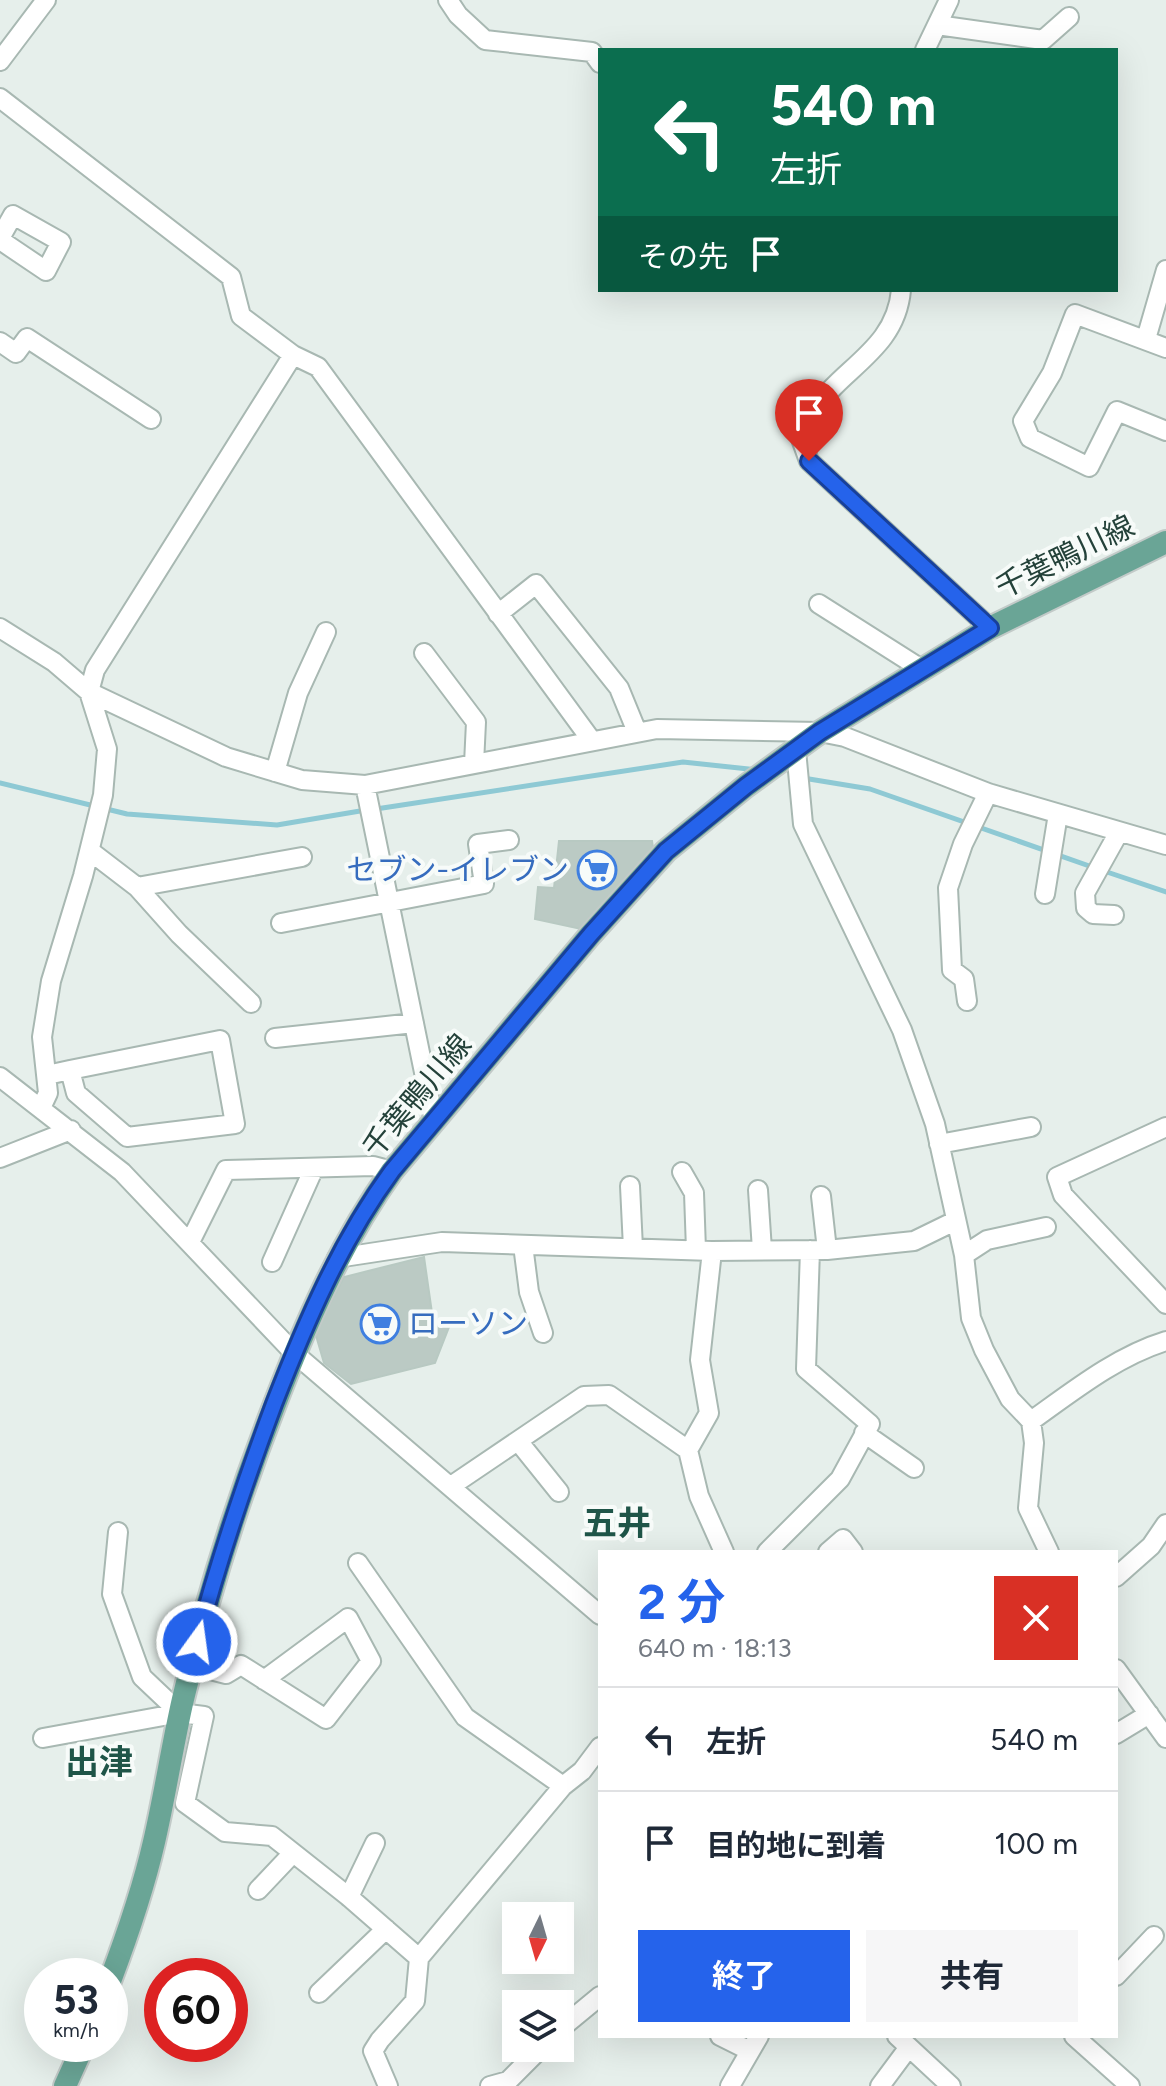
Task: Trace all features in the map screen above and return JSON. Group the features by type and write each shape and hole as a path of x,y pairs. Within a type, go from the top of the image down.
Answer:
{"main road":[{"name":"千葉鴨川線","path":"119,1958 154,1843 180,1713 208,1597 256,1452 294,1353 337,1258 363,1211 392,1171 591,934 666,851 746,786 820,732 990,628 1166,542"},
{"path":"65,2086 76,2062"}],"street":[{"path":"0,61 46,0"},
{"path":"448,0 458,15 485,40 597,56"},
{"path":"926,48 949,0"},
{"path":"937,25 1043,40 1069,17"},
{"path":"0,98 231,277 241,316 293,355 318,367 592,741"},
{"path":"1146,339 1166,270"},
{"path":"901,292 899,307 881,341 815,408 800,436 809,461 990,628"},
{"path":"1166,348 1075,314 1052,373 1023,421 1030,438 1089,467 1117,411 1166,431"},
{"path":"0,342 16,353 27,338 151,419"},
{"path":"41,1108 48,1093 42,1037 51,981 90,851 103,795 107,749 89,692 95,670 293,355"},
{"path":"498,614 536,584 619,688 637,732"},
{"path":"819,604 923,670"},
{"path":"0,628 54,662 89,692 226,757 302,780 365,785 657,729 820,732 845,737 988,793 1166,845"},
{"path":"275,772 298,693 326,632"},
{"path":"424,653 476,722 474,764"},
{"path":"796,750 803,824 902,1030 935,1124 964,1255 971,1318 1010,1399 1031,1421 1034,1443 1028,1508 1048,1550"},
{"path":"365,785 434,1121"},
{"path":"967,1001 964,979 952,970 948,888 963,844 988,793"},
{"path":"1045,894 1058,814"},
{"path":"1114,915 1093,914 1086,908 1085,893 1119,832"},
{"path":"281,923 484,884 478,844 509,840"},
{"path":"90,851 137,887 179,934 251,1003"},
{"path":"137,887 302,857"},
{"path":"275,1038 414,1023"},
{"path":"47,1075 70,1070 220,1040 235,1124 127,1137 76,1093 70,1070"},
{"path":"0,1077 122,1172 294,1353 598,1613"},
{"path":"939,1144 1031,1127"},
{"path":"1166,1127 1057,1177 1063,1195 1166,1304"},
{"path":"0,1158 71,1130"},
{"path":"190,1242 226,1170 373,1166 392,1171"},
{"path":"272,1262 314,1168"},
{"path":"682,1172 694,1193 704,1250 700,1360 709,1413 688,1450"},
{"path":"630,1186 633,1248"},
{"path":"758,1190 762,1250"},
{"path":"769,1550 840,1479 870,1424 806,1369 819,1250 821,1196"},
{"path":"337,1258 442,1242 704,1250 819,1250 914,1241 955,1221"},
{"path":"964,1255 987,1240 1046,1227"},
{"path":"523,1245 529,1292 543,1333"},
{"path":"1031,1421 1086,1381 1149,1346 1166,1341"},
{"path":"451,1486 578,1399 609,1395 688,1450 699,1496 723,1550"},
{"path":"864,1433 914,1468"},
{"path":"518,1441 559,1492"},
{"path":"1118,1575 1151,1546 1166,1524"},
{"path":"118,1532 112,1594 142,1677 180,1713"},
{"path":"830,1550 843,1539 851,1550"},
{"path":"358,1563 465,1717 563,1786"},
{"path":"191,1665 226,1674 241,1665 264,1680 326,1719 371,1661 348,1618 264,1680"},
{"path":"1118,1672 1166,1738"},
{"path":"43,1738 180,1713 204,1716 185,1803 225,1832 272,1836 419,1958"},
{"path":"1118,1733 1149,1714"},
{"path":"388,2086 373,2051 415,2001 419,1958 563,1786 582,1771 598,1750"},
{"path":"349,1897 375,1843"},
{"path":"258,1890 293,1853"},
{"path":"319,1993 386,1929"},
{"path":"1118,1974 1154,1936"},
{"path":"574,2017 598,1998"},
{"path":"730,2038 755,2043 730,2086"},
{"path":"1076,2038 1130,2086"},
{"path":"880,2086 903,2042 951,2086"},
{"path":"490,2086 508,2081 527,2062"}],"building":[{"name":"セブン-イレブン","path":"559,841 652,841 654,854 581,929 535,919 538,887 554,888"},
{"name":"ローソン","path":"424,1257 433,1320 449,1327 435,1363 351,1384 324,1363 315,1332 344,1277"}],"waterway":[{"path":"376,809 683,762 758,770"},
{"path":"803,778 870,789 1095,868"},
{"path":"0,783 127,814 277,825 366,810"},
{"path":"1104,871 1166,892"}],"place":[{"name":"セブン-イレブン","path":"597,870"},
{"name":"ローソン","path":"380,1324"}],"district":[{"name":"五井","path":"617,1523"},
{"name":"出津","path":"99,1762"}],"route":[{"path":"197,1642 208,1597 256,1452 294,1353 337,1258 363,1211 392,1171 591,934 666,851 746,786 820,732 990,628 809,461"}]}
